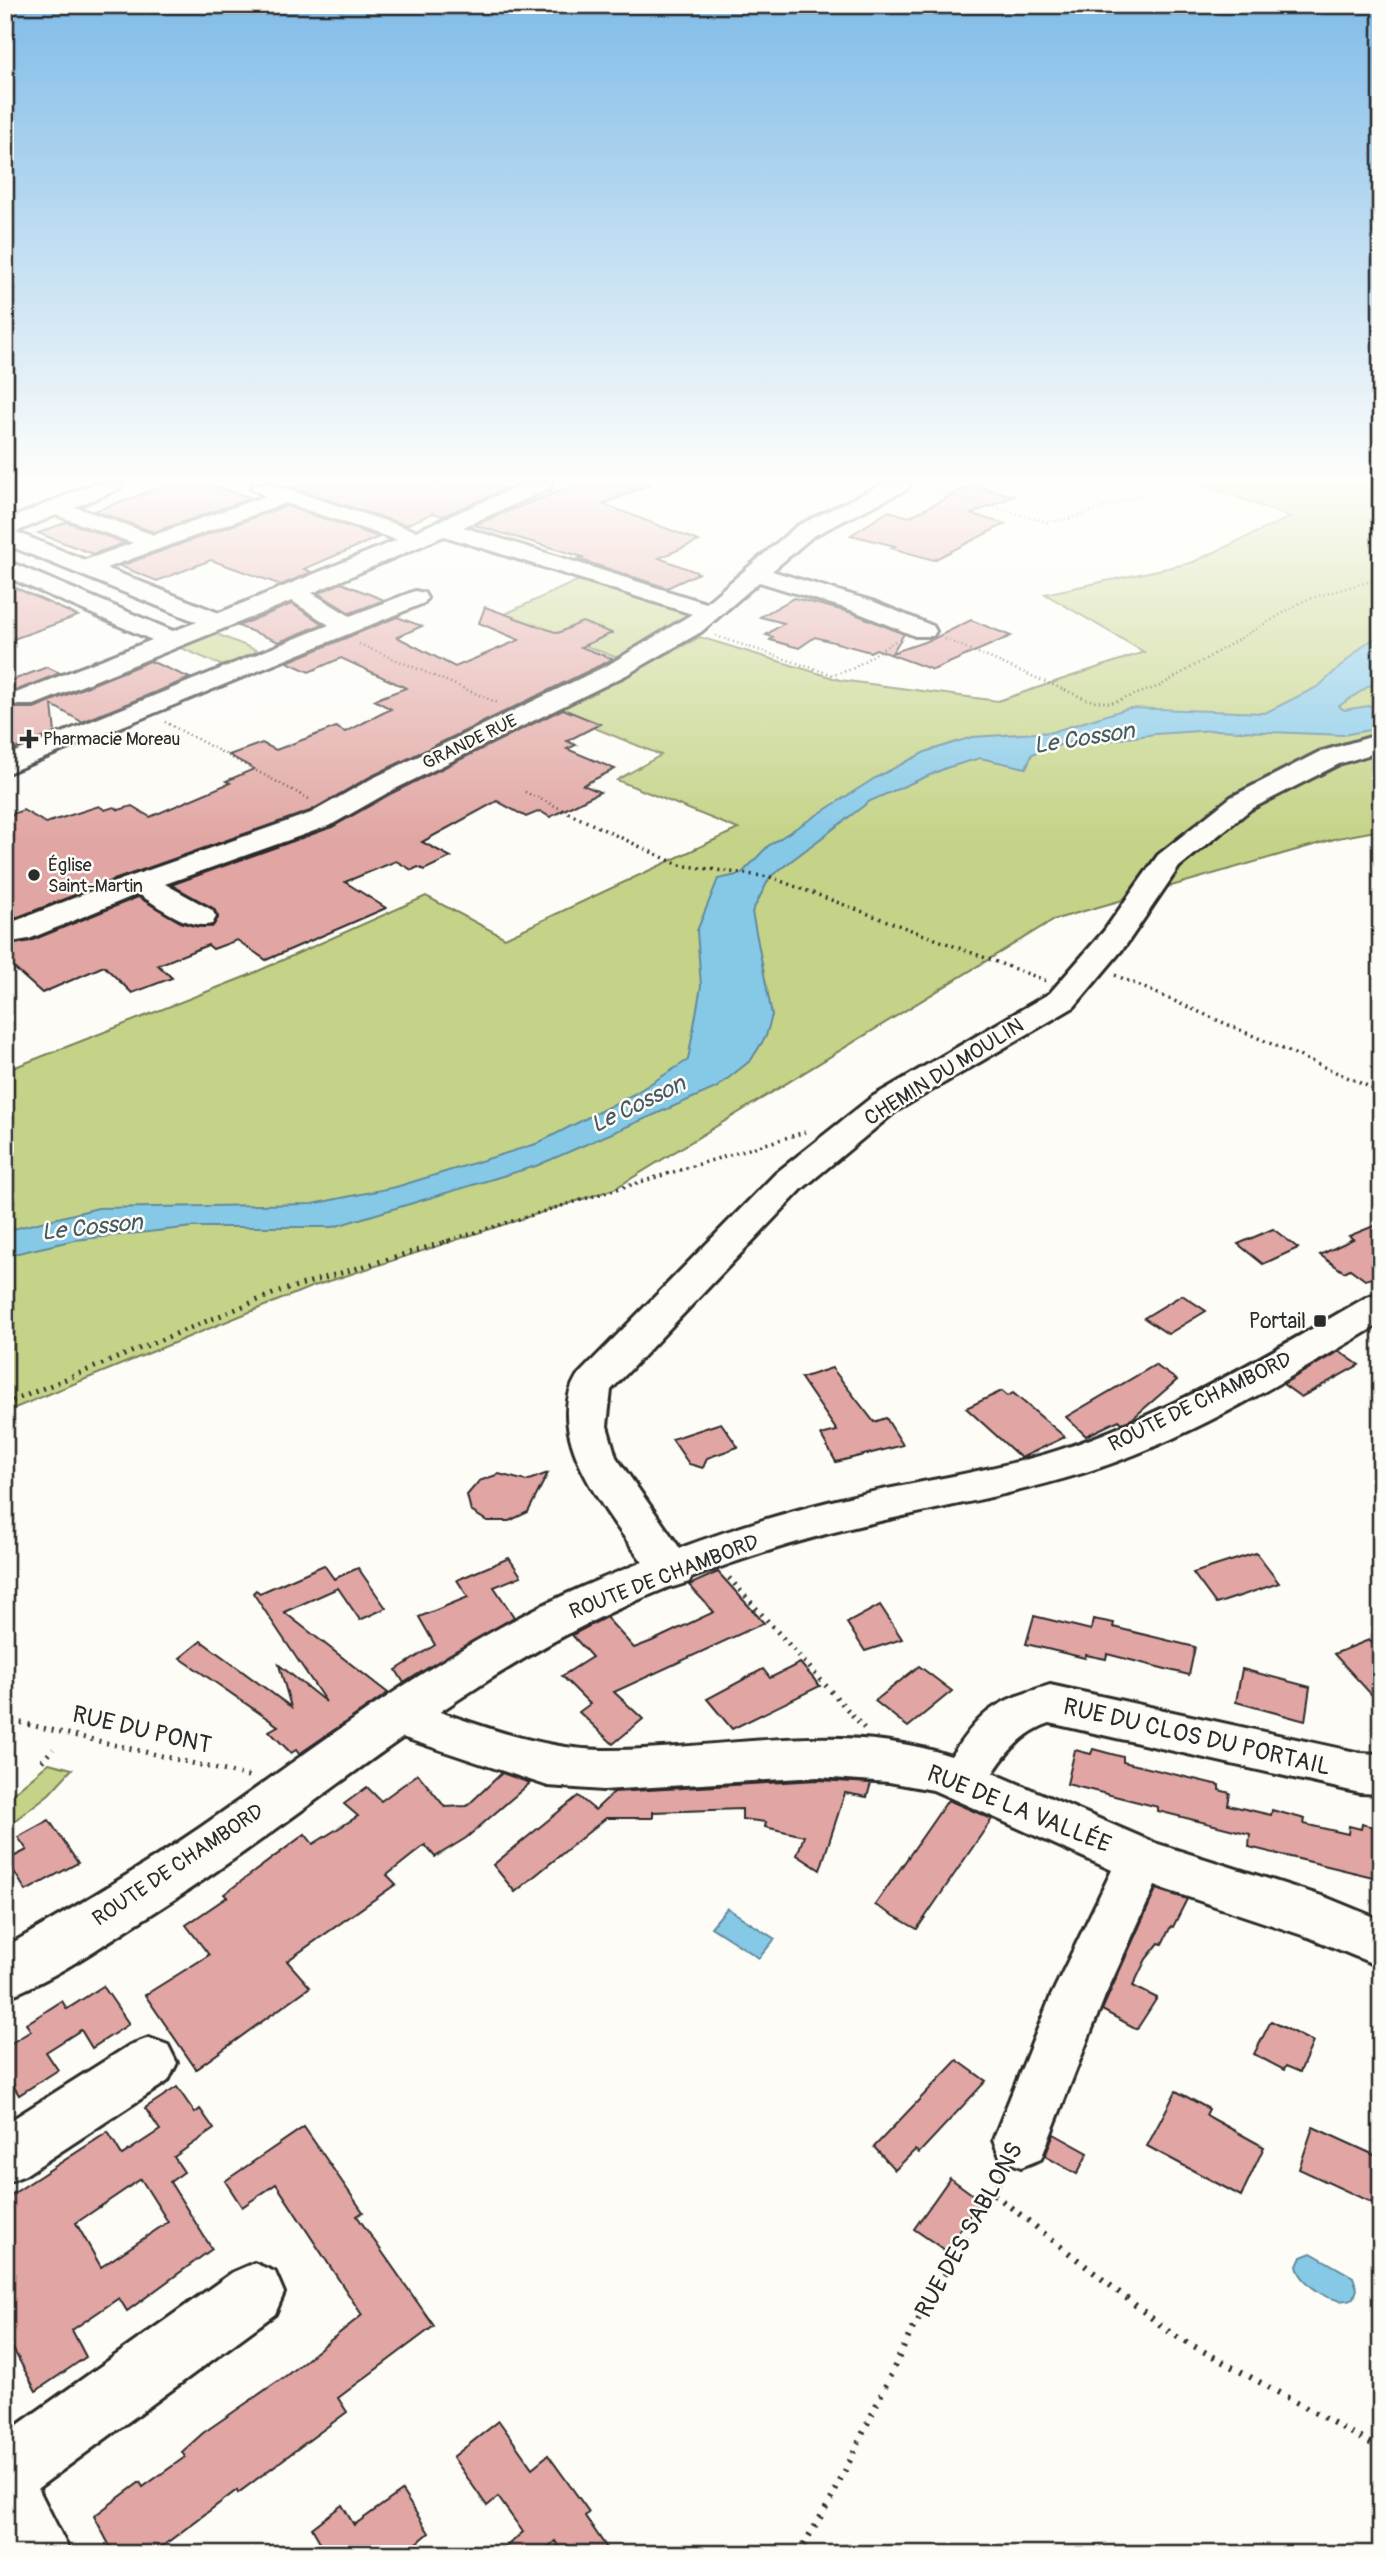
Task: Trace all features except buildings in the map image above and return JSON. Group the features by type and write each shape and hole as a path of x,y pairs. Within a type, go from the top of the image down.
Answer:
{"street":[{"path":"89,603 173,640"},
{"path":"173,603 219,622"},
{"path":"88,733 25,699 268,603"},
{"path":"308,603 340,630"},
{"path":"5,766 402,603"},
{"path":"655,603 701,620"},
{"name":"GRANDE RUE","path":"5,934 18,932 140,883 334,812 381,785 617,670 701,620 719,603"},
{"path":"854,603 924,631"},
{"name":"CHEMIN DU MOULIN","path":"692,1563 596,1460 586,1426 591,1386 789,1181 884,1104 1062,1000 1115,938 1168,861 1241,803 1329,758 1381,742"},
{"path":"140,883 201,917"},
{"name":"ROUTE DE CHAMBORD","path":"5,1974 214,1846 398,1717 522,1636 595,1601 692,1563 827,1518 1010,1479 1105,1449 1200,1406 1299,1354 1381,1306"},
{"name":"RUE DU CLOS DU PORTAIL","path":"962,1780 986,1743 1016,1715 1049,1704 1110,1715 1360,1773 1381,1774"},
{"name":"RUE DE LA VALLÉE","path":"398,1717 548,1766 603,1770 818,1757 889,1762 940,1772 1142,1860 1325,1920 1381,1944"},
{"name":"RUE DES SABLONS","path":"1021,2140 1078,1996 1142,1860"},
{"path":"5,2156 149,2063"},
{"path":"5,2473 254,2293"},
{"path":"5,2492 38,2554"}],"path":[{"path":"701,620 833,675 852,669 909,631 924,631 1088,700 1111,704 1160,686 1299,603"},
{"path":"340,630 526,715"},
{"path":"144,711 334,812"},
{"path":"525,792 679,865 770,877 1081,977 1381,1092"},
{"path":"5,1404 280,1291 730,1157 807,1131"},
{"path":"692,1563 876,1741 889,1762"},
{"name":"RUE DU PONT","path":"5,1719 182,1758 251,1777 259,1782"},
{"path":"42,1761 53,1749"},
{"name":"RUE DES SABLONS","path":"798,2554 832,2498 909,2334 993,2194 1021,2140"},
{"path":"993,2194 1172,2333 1381,2449"}],"green space":[{"path":"528,603 663,603 693,613 683,625 623,660 503,615"},
{"path":"1061,603 1381,603 1381,830 1338,838 1053,920 614,1189 311,1287 5,1412 5,1071 247,976 426,896 505,938 738,829 617,780 661,755 555,712 700,637 840,680 998,701 1144,652"},
{"path":"214,633 261,652 225,667 179,647"},
{"path":"49,1763 72,1769 49,1794 5,1828 5,1800"}],"water":[{"name":"Le Cosson","path":"1381,635 1381,678 1339,706 1344,710 1381,704 1381,728 1343,735 1214,730 1155,734 1100,742 1078,739 1032,754 1026,768 980,758 946,768 870,801 770,877 752,912 772,1015 766,1036 751,1060 716,1088 536,1166 333,1227 193,1227 75,1240 5,1256 5,1231 98,1208 312,1204 396,1187 536,1144 634,1094 688,1060 701,986 697,931 718,879 741,874 768,846 875,778 925,752 972,737 1052,732 1129,708 1265,713 1319,686 1365,644"},
{"path":"727,1908 775,1939 759,1958 711,1927"},
{"path":"1311,2253 1353,2277 1357,2289 1354,2298 1338,2300 1329,2297 1305,2280 1297,2266 1301,2257"}],"place":[{"name":"Pharmacie Moreau","path":"29,739"},
{"name":"Église Saint-Martin","path":"34,875"},
{"name":"Portail","path":"1320,1321"}]}
